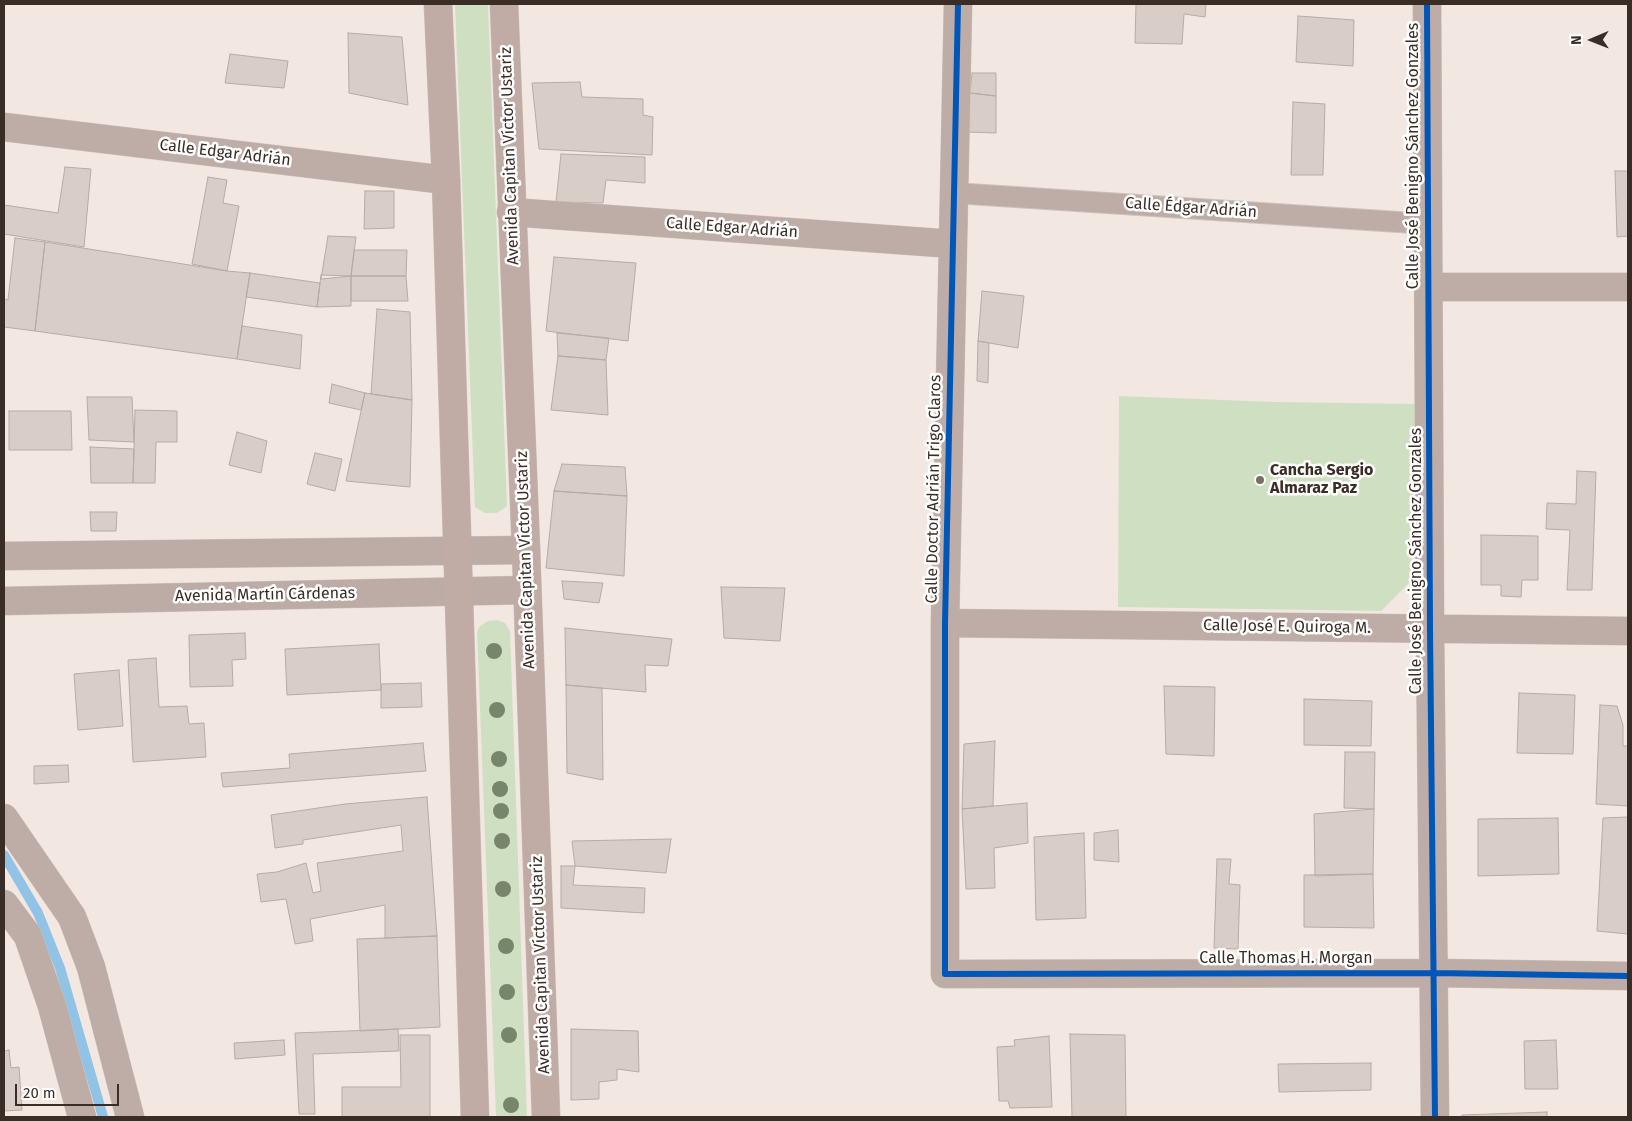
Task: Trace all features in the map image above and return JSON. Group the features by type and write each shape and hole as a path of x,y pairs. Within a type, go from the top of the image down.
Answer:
{"main road":[{"path":"438,4 459,552 475,1117"},
{"name":"Avenida Capitan Víctor Ustariz","path":"504,4 546,1117"}],"street":[{"name":"Calle Doctor Adrián Trigo Claros","path":"945,974 945,623 958,4"},
{"name":"Calle José Benigno Sánchez Gonzales","path":"1427,4 1435,1117"},
{"name":"Calle Edgar Adrián","path":"4,127 446,180"},
{"name":"Calle Edgar Adrián","path":"511,212 953,244"},
{"path":"1429,287 1628,288"},
{"path":"4,556 526,550"},
{"name":"Avenida Martín Cárdenas","path":"4,601 527,590"},
{"name":"Calle José E. Quiroga M.","path":"945,623 1628,632"},
{"path":"4,818 72,917 91,967 130,1117"},
{"path":"4,904 16,936 52,1006 82,1117"},
{"name":"Calle Thomas H. Morgan","path":"945,974 1435,973 1628,976"}],"lane":[{"name":"Calle Édgar Adrián","path":"954,193 1428,224"}],"green space":[{"path":"455,4 488,4 507,506 497,513 485,513 475,507"},
{"path":"1119,396 1276,402 1416,404 1411,581 1381,611 1118,607"},
{"path":"497,620 505,623 510,631 527,1117 496,1117 477,632 480,626 488,621"}],"building":[{"path":"1136,4 1206,4 1205,17 1184,14 1182,44 1135,43"},
{"path":"1298,16 1354,20 1353,66 1296,62"},
{"path":"348,33 402,37 408,105 349,93"},
{"path":"230,54 288,61 284,88 225,83"},
{"path":"972,73 996,73 996,96 970,93"},
{"path":"580,82 582,97 643,99 643,115 653,117 652,155 539,149 532,83"},
{"path":"970,93 996,96 996,133 967,132"},
{"path":"1293,102 1325,104 1323,175 1291,175"},
{"path":"561,154 645,157 645,183 606,180 603,203 556,202"},
{"path":"65,167 91,169 84,247 4,234 4,205 58,213"},
{"path":"1615,171 1628,171 1628,236 1617,237"},
{"path":"208,177 227,180 223,203 239,206 227,271 192,264"},
{"path":"365,191 394,191 394,228 364,229"},
{"path":"328,236 356,237 351,276 321,279"},
{"path":"15,238 45,242 35,331 4,327 4,299 8,300"},
{"path":"45,242 250,273 237,359 35,331"},
{"path":"354,250 407,250 406,276 351,276"},
{"path":"554,257 636,263 628,341 546,331"},
{"path":"250,273 320,283 317,307 246,297"},
{"path":"321,275 351,276 351,306 317,307"},
{"path":"351,276 406,276 408,301 351,301"},
{"path":"982,291 1024,296 1018,348 978,341"},
{"path":"377,309 410,312 412,400 371,394"},
{"path":"242,326 302,335 300,369 237,359"},
{"path":"557,333 609,338 606,360 558,356"},
{"path":"978,341 989,343 988,383 977,381"},
{"path":"558,356 606,360 608,415 551,410"},
{"path":"332,384 365,393 361,410 329,403"},
{"path":"365,393 412,400 410,487 346,481"},
{"path":"87,397 132,397 134,442 89,440"},
{"path":"135,410 177,411 177,442 156,442 155,483 133,483"},
{"path":"9,411 71,411 72,450 9,450"},
{"path":"237,432 267,441 261,473 229,465"},
{"path":"90,447 134,449 133,483 91,483"},
{"path":"315,453 342,459 335,491 307,484"},
{"path":"562,464 625,467 627,496 554,491"},
{"path":"1577,471 1596,472 1592,590 1567,590 1570,530 1546,529 1547,503 1576,504"},
{"path":"554,491 627,496 624,576 546,568"},
{"path":"90,512 117,512 116,531 91,531"},
{"path":"1481,535 1538,536 1538,580 1522,580 1521,597 1501,596 1501,585 1481,585"},
{"path":"562,581 603,583 599,603 564,599"},
{"path":"721,587 785,588 780,641 724,638"},
{"path":"565,628 672,639 668,666 645,665 646,692 566,685"},
{"path":"245,633 246,659 232,660 233,686 190,687 189,635"},
{"path":"379,644 381,690 287,695 285,649"},
{"path":"156,658 159,707 187,706 189,724 204,723 206,757 133,762 128,660"},
{"path":"119,670 123,726 78,730 74,674"},
{"path":"421,683 422,707 381,708 381,684"},
{"path":"566,685 602,688 603,780 567,773"},
{"path":"1164,686 1215,687 1214,756 1166,754"},
{"path":"1519,693 1575,695 1573,754 1517,753"},
{"path":"1304,699 1372,701 1371,746 1304,745"},
{"path":"1600,705 1617,706 1623,725 1623,746 1628,746 1628,806 1596,804"},
{"path":"995,741 993,806 962,809 964,744"},
{"path":"423,743 426,771 223,787 221,773 290,768 289,754"},
{"path":"1345,752 1375,752 1374,809 1344,808"},
{"path":"68,765 69,782 34,784 34,766"},
{"path":"427,797 437,936 385,938 385,905 310,919 313,941 295,944 286,899 261,902 257,874 277,872 306,863 313,893 321,891 317,863 403,851 401,825 303,840 303,844 275,848 271,815 345,804"},
{"path":"1027,803 1028,843 994,848 995,888 966,889 962,809"},
{"path":"1374,809 1373,874 1315,876 1314,814"},
{"path":"1628,817 1628,934 1597,931 1603,818"},
{"path":"1558,818 1559,874 1478,876 1478,819"},
{"path":"1118,830 1119,862 1094,860 1094,833"},
{"path":"1084,833 1086,918 1036,920 1034,837"},
{"path":"671,839 666,873 575,866 572,841"},
{"path":"1217,859 1231,859 1229,884 1240,885 1238,949 1214,948"},
{"path":"561,866 575,866 573,885 645,888 644,913 561,908"},
{"path":"1373,874 1374,928 1304,927 1304,875"},
{"path":"437,936 440,1027 360,1031 357,939"},
{"path":"398,1029 399,1051 313,1054 315,1114 299,1114 295,1033"},
{"path":"571,1029 638,1031 639,1072 617,1069 617,1080 599,1082 599,1099 571,1100"},
{"path":"1070,1034 1125,1035 1126,1117 1072,1117"},
{"path":"400,1035 430,1035 430,1117 342,1117 342,1087 401,1087"},
{"path":"1049,1036 1052,1107 1010,1108 1008,1101 999,1101 997,1047 1015,1046 1014,1040"},
{"path":"284,1040 285,1055 235,1059 234,1043"},
{"path":"1556,1040 1558,1089 1525,1089 1524,1041"},
{"path":"9,1050 11,1068 19,1067 22,1110 4,1111 4,1051"},
{"path":"1371,1063 1371,1090 1279,1092 1278,1064"},
{"path":"1547,1112 1547,1117 1462,1117 1462,1115"}],"waterway":[{"path":"4,855 38,913 60,968 103,1117"}],"cycle path":[{"path":"958,4 945,623 945,974 1435,973 1628,976"},
{"path":"1427,4 1435,1117"}],"place":[{"name":"Cancha Sergio Almaraz Paz","path":"1260,480"}]}
